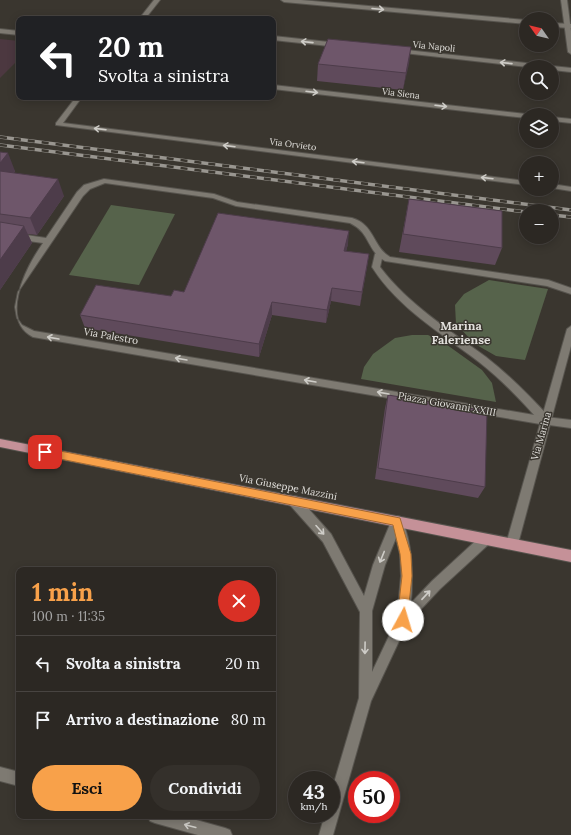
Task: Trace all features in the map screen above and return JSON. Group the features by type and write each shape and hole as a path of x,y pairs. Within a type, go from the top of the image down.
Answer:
{"main road":[{"name":"Via Giuseppe Mazzini","path":"0,443 571,556"}],"street":[{"path":"144,16 157,0"},
{"path":"284,0 519,21"},
{"path":"564,0 569,26 571,52"},
{"path":"559,25 569,26"},
{"path":"0,31 16,33"},
{"path":"276,38 343,46"},
{"name":"Via Napoli","path":"389,51 519,64"},
{"path":"559,69 571,70"},
{"name":"Via Siena","path":"276,87 519,115"},
{"name":"Via Orvieto","path":"78,100 58,124 519,182"},
{"path":"559,120 571,121"},
{"path":"0,234 48,241 80,194 87,187 104,181 214,196 236,204 352,222 363,225 369,233 379,254 396,261 529,280 552,284 571,291"},
{"path":"559,187 571,188"},
{"name":"Via Palestro","path":"48,241 14,292 10,310 13,322 19,329 33,334 348,387"},
{"path":"379,254 376,267 396,293 414,310 510,382 546,420"},
{"name":"Via Marina","path":"512,544 569,341 571,329"},
{"name":"Piazza Giovanni XXIII","path":"348,387 571,424"},
{"path":"294,501 327,538 366,611"},
{"path":"365,700 366,611 379,565 397,521"},
{"path":"397,521 406,554 407,576 403,620"},
{"path":"326,835 365,700 403,620 436,585 486,539"},
{"path":"0,774 16,778"},
{"path":"166,819 225,835"}],"shaded area":[{"path":"0,39 16,41 16,62 0,78"}],"green space":[{"path":"111,205 175,214 139,285 69,275"},
{"path":"489,280 548,289 525,360 496,356 475,344 456,324 455,305 464,294"},
{"path":"412,335 428,335 443,342 482,370 492,383 496,402 361,379 364,367 373,354 395,338"}],"building":[{"path":"328,39 411,47 406,73 318,64"},
{"path":"0,152 8,153 0,163"},
{"path":"0,171 58,179 30,218 0,214"},
{"path":"409,199 502,211 502,248 403,234"},
{"path":"218,213 349,231 344,251 369,254 362,292 332,288 327,310 272,302 259,344 80,315 96,285 171,296 174,290 184,292"},
{"path":"0,222 24,226 0,260"},
{"path":"388,395 487,411 485,487 378,468"}],"railway":[{"path":"0,137 571,210"},
{"path":"0,145 519,211"},
{"path":"559,216 571,217"}],"district":[{"name":"Marina Faleriense","path":"461,332"}],"route":[{"path":"45,452 397,521 406,554 407,576 403,620"}]}
